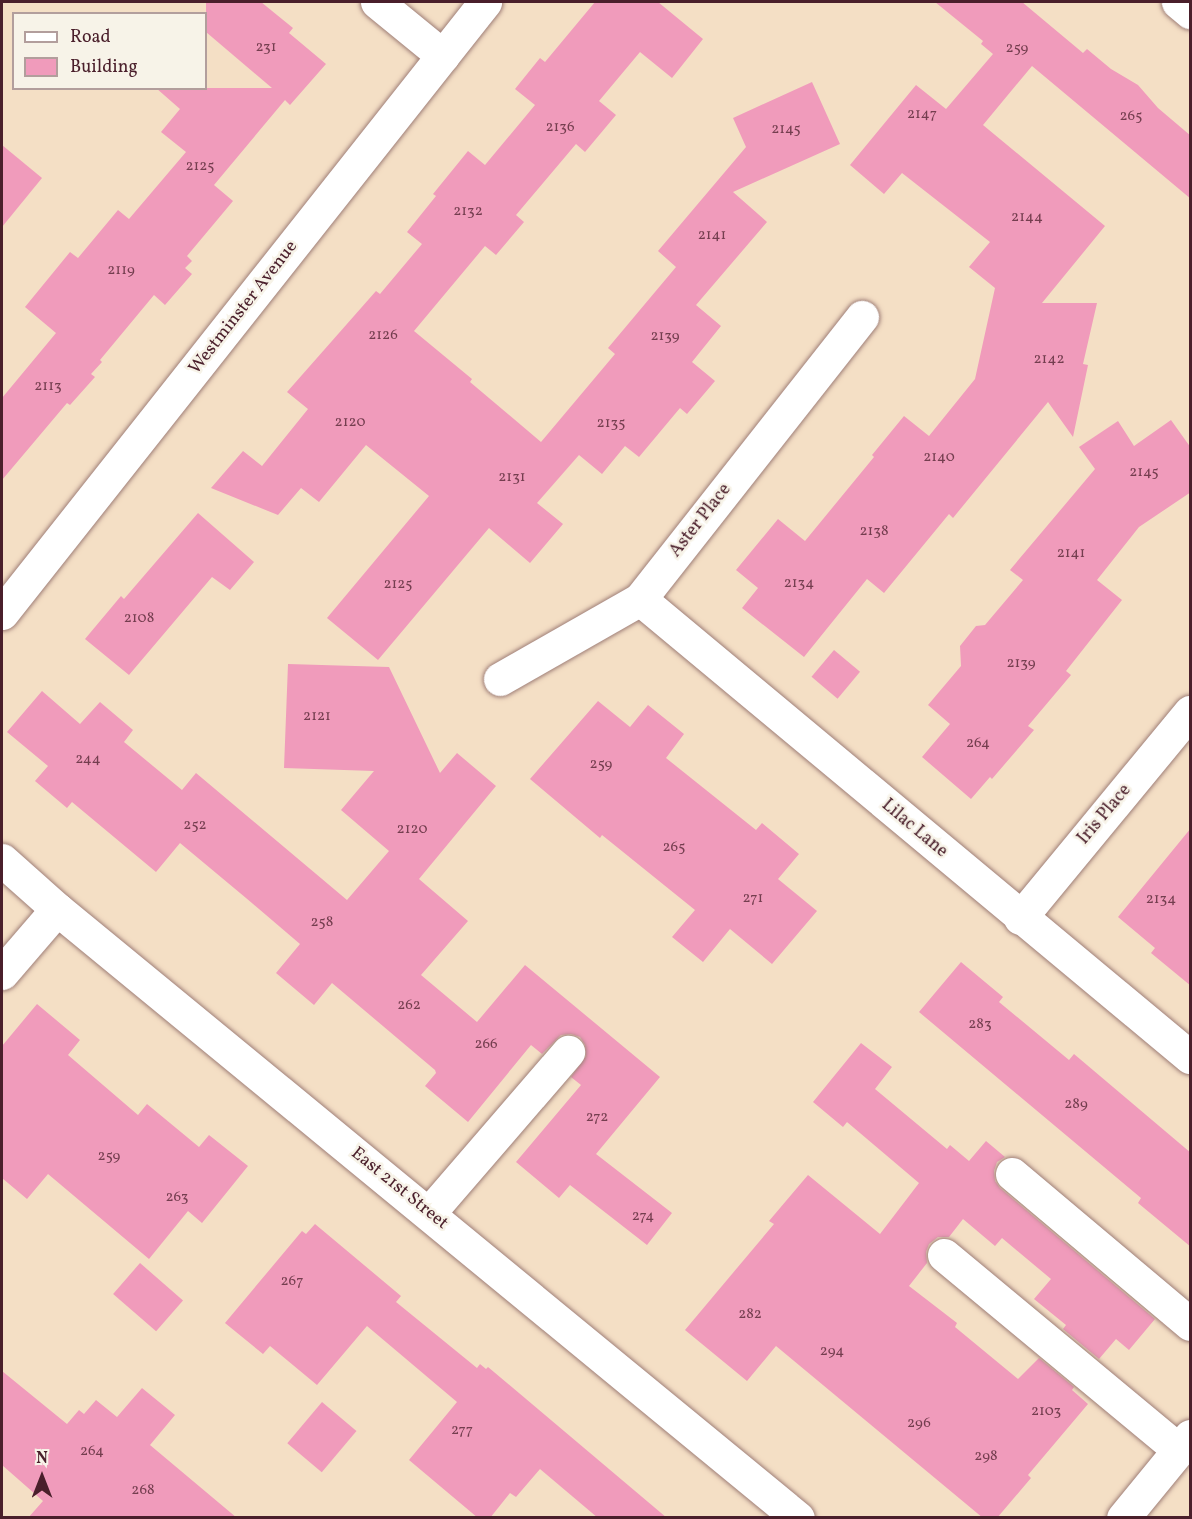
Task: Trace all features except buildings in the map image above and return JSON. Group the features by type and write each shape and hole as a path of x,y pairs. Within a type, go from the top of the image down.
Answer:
{"street":[{"path":"377,2 443,56"},
{"name":"Westminster Avenue","path":"2,614 485,2"},
{"path":"1178,2 1191,12"},
{"name":"Aster Place","path":"500,680 640,600 862,317"},
{"name":"Lilac Lane","path":"640,600 1020,918 1191,1057"},
{"name":"Iris Place","path":"1020,918 1191,712"},
{"name":"East 21st Street","path":"2,860 57,909 798,1518"},
{"path":"2,973 57,909"},
{"path":"429,1213 568,1052"},
{"path":"1012,1174 1191,1324"},
{"path":"944,1255 1185,1443 1123,1518"}]}
